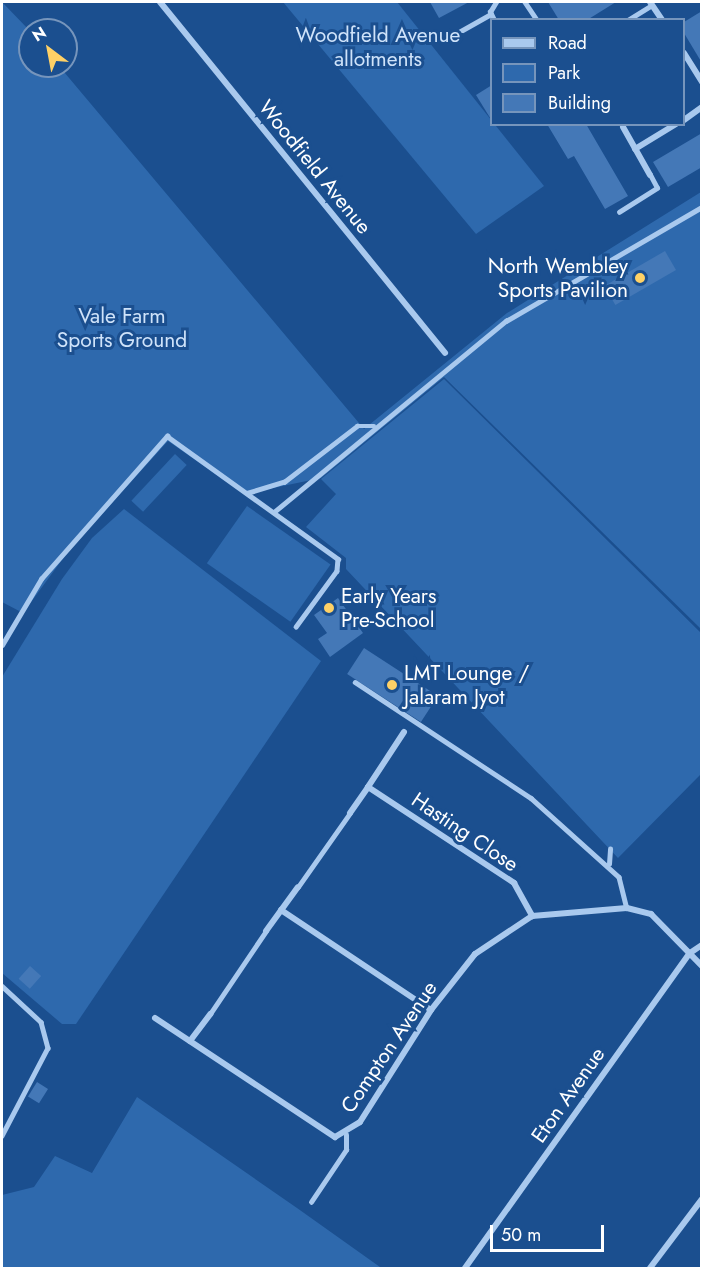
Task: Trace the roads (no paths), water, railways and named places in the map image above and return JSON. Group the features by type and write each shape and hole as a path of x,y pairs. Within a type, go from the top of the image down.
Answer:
{"street":[{"name":"Woodfield Avenue","path":"160,2 445,353"},
{"path":"651,3 661,18"},
{"path":"685,55 702,82"},
{"path":"685,119 702,107"},
{"path":"622,126 650,175"},
{"path":"635,149 672,126"},
{"path":"350,813 404,732"},
{"name":"Hasting Close","path":"368,787 514,883 532,916"},
{"path":"266,931 298,887"},
{"path":"627,908 651,914 702,966"},
{"name":"Compton Avenue","path":"155,1018 335,1137 346,1136 360,1122 431,1010 475,954 532,916 627,908"},
{"path":"281,910 431,1010"},
{"name":"Eton Avenue","path":"465,1269 690,952 702,945"},
{"path":"190,1041 210,1014"},
{"path":"650,1269 702,1199"}],"lane":[{"path":"442,41 491,14 496,2"},
{"path":"525,2 536,18"},
{"path":"631,18 651,3"},
{"path":"491,14 493,18"},
{"path":"619,212 657,188 650,175"},
{"path":"273,512 374,426 506,321 702,207"},
{"path":"247,493 284,482 357,426 374,426"},
{"path":"2,645 41,579 121,492 159,440 176,438 338,559 337,571 296,627"},
{"path":"355,682 531,798 609,865 624,885 627,908"},
{"path":"298,887 350,813"},
{"path":"609,865 610,849"},
{"path":"210,1014 266,931"},
{"path":"2,986 41,1022 48,1048 2,1136"},
{"path":"311,1202 346,1150 346,1136"}],"place":[{"name":"North Wembley Sports Pavilion","path":"640,278"},
{"name":"Early Years Pre-School","path":"329,608"},
{"name":"LMT Lounge / Jalaram Jyot","path":"392,685"}],"park label":[{"name":"Woodfield Avenue allotments","path":"378,47"},
{"name":"Vale Farm Sports Ground","path":"122,328"}]}
